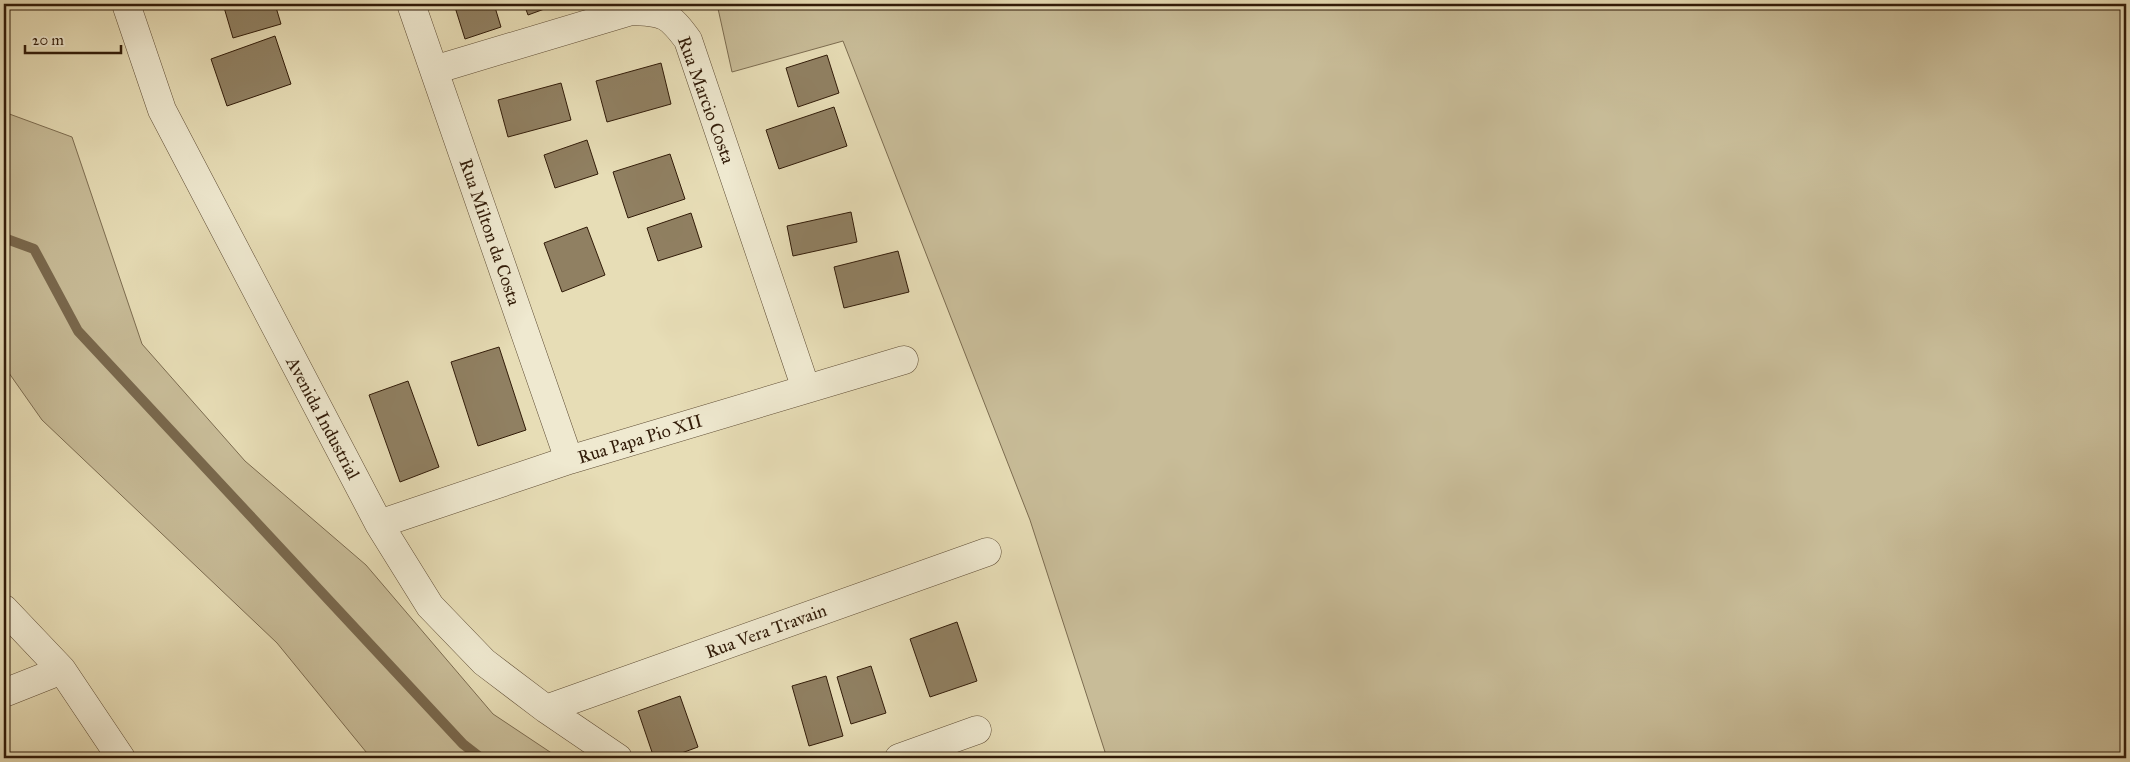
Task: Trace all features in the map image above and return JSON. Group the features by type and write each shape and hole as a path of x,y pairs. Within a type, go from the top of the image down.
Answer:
{"street":[{"name":"Avenida Industrial","path":"126,4 162,110 379,524 430,606 484,662 546,709 618,758"},
{"name":"Rua Milton da Costa","path":"411,4 569,460"},
{"name":"Rua Marcio Costa","path":"434,70 631,11 668,10 688,40 806,389"},
{"name":"Rua Papa Pio XII","path":"379,524 569,460 904,360"},
{"name":"Rua Vera Travain","path":"546,709 987,552"},
{"path":"4,609 62,670 122,758"},
{"path":"4,693 62,670"},
{"path":"899,758 977,730"}],"shaded area":[{"path":"717,4 2126,4 2126,758 1107,758 1030,520 843,41 732,72"},
{"path":"4,112 72,137 142,344 245,461 366,565 493,714 559,758 371,758 277,643 42,420 4,366"}],"building":[{"path":"223,4 275,4 281,24 233,38"},
{"path":"454,4 494,4 501,27 465,39"},
{"path":"524,4 558,4 528,15"},
{"path":"275,36 291,84 227,106 211,59"},
{"path":"827,55 839,93 798,107 786,68"},
{"path":"661,63 671,104 607,122 596,81"},
{"path":"561,83 571,120 508,137 498,100"},
{"path":"834,107 847,146 779,169 766,130"},
{"path":"587,140 598,174 555,188 544,155"},
{"path":"670,154 685,199 628,218 613,172"},
{"path":"851,212 857,242 793,256 787,226"},
{"path":"691,213 702,247 658,261 647,228"},
{"path":"587,227 605,275 562,292 544,243"},
{"path":"898,251 909,292 844,308 834,267"},
{"path":"499,347 526,430 478,446 451,362"},
{"path":"408,381 439,467 400,482 369,395"},
{"path":"957,622 977,681 930,697 910,639"},
{"path":"871,666 886,713 851,724 837,677"},
{"path":"826,676 843,736 809,746 792,686"},
{"path":"680,696 698,747 668,758 654,758 638,711"}],"waterway":[{"path":"4,238 34,249 78,331 463,744 481,758"}]}
